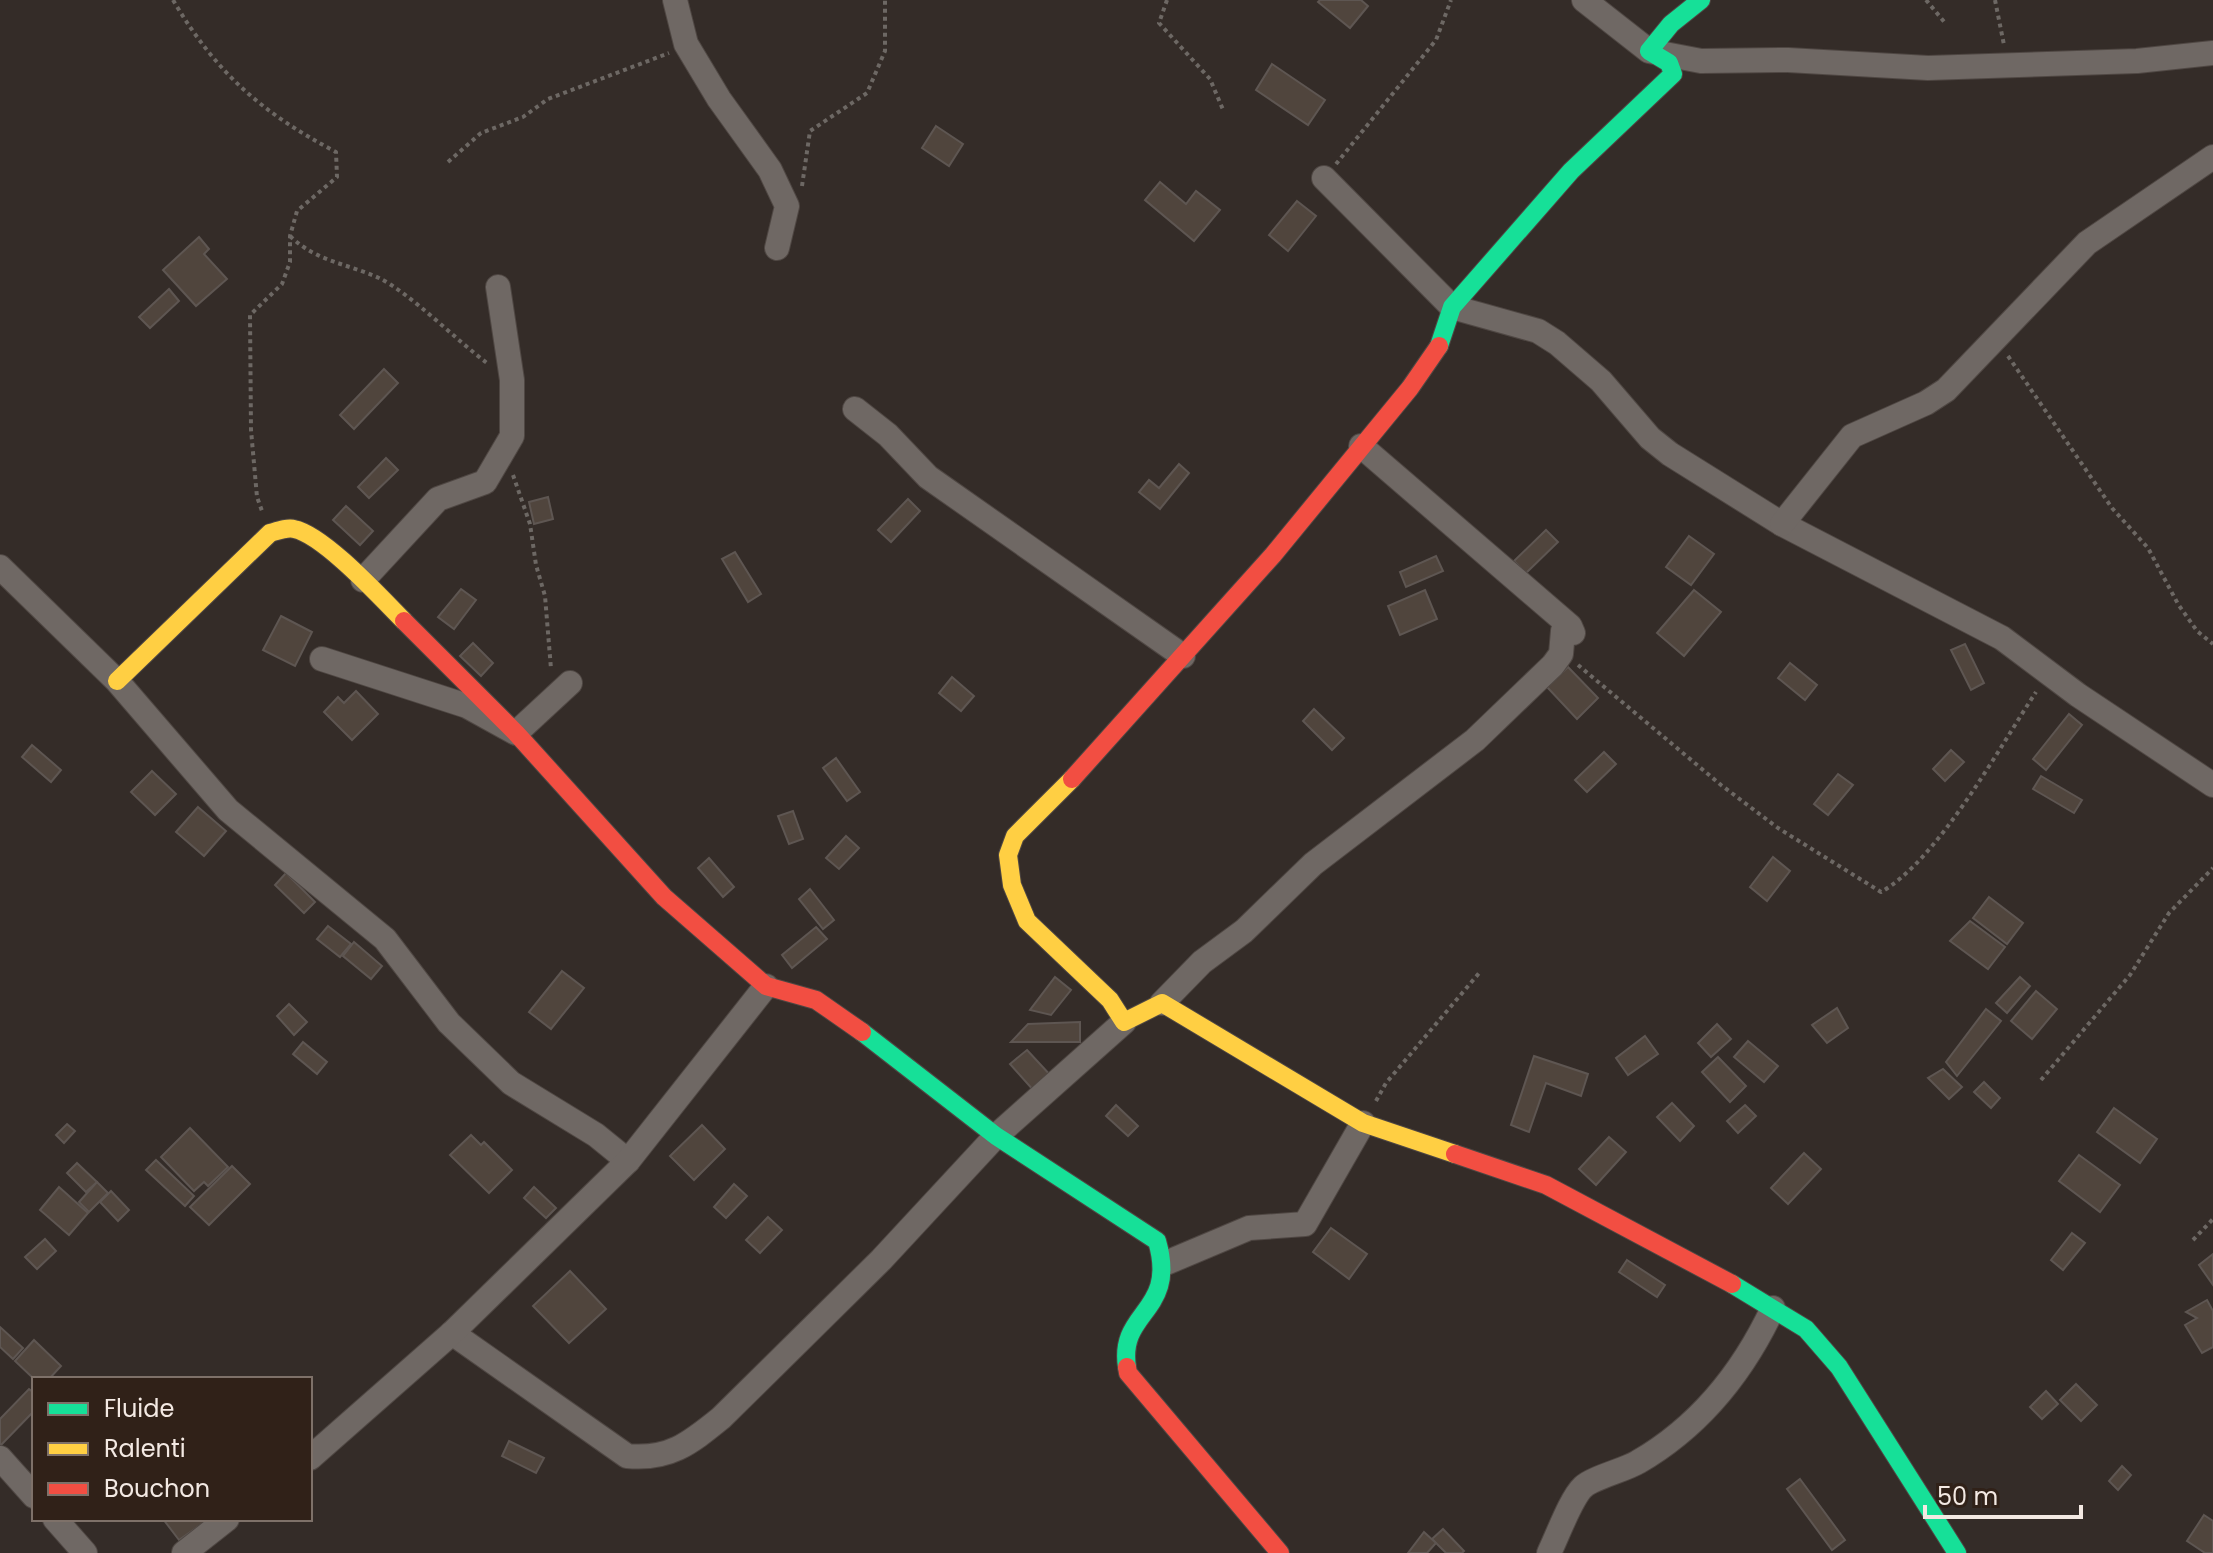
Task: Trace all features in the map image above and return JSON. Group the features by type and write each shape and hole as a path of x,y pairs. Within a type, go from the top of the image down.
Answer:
{"street":[{"path":"675,0 686,44 719,99 770,170 787,206 777,248"},
{"path":"1124,1022 1110,1000 1027,921 1012,885 1008,855 1015,836 1074,777 1273,555 1410,388 1444,340 1452,307 1571,171 1673,74 1669,63 1584,0"},
{"path":"1649,51 1671,24 1701,0"},
{"path":"1649,51 1701,61 1788,60 1928,68 2008,63 2082,64 2213,53"},
{"path":"1782,524 1852,436 1926,403 1961,376 2087,243 2213,157"},
{"path":"1324,178 1452,307 1526,327 1557,343 1601,381 1650,438 1782,524 1985,628 2213,785"},
{"path":"363,580 438,499 485,482 512,436 512,380 498,287"},
{"path":"855,409 888,435 928,477 1183,656"},
{"path":"452,1333 627,1456 656,1459 697,1438 881,1260 996,1136 1124,1022 1162,1003 1202,962 1244,931 1313,864 1475,740 1561,654 1563,631 1573,633 1570,626 1361,446"},
{"path":"117,681 270,533 293,528 314,539 363,580 516,733 664,897 766,986 816,1000 833,1009 996,1136 1157,1241 1166,1263 1164,1284 1129,1334 1124,1348 1128,1373 1280,1553"},
{"path":"0,567 117,681 228,810 385,939 449,1023 511,1083 596,1135 628,1161"},
{"path":"322,659 467,706 516,733"},
{"path":"516,733 570,683"},
{"path":"312,1456 452,1333 628,1161 766,986"},
{"path":"1162,1003 1363,1123 1546,1185 1692,1260 1806,1329 1839,1367 1957,1553"},
{"path":"1166,1263 1249,1228 1305,1224 1363,1123"},
{"path":"1549,1553 1583,1487 1637,1463 1697,1419 1745,1361 1773,1308"},
{"path":"0,1458 32,1494"},
{"path":"57,1521 85,1553"},
{"path":"184,1553 224,1521"}],"path":[{"path":"173,0 206,51 252,101 336,152 337,177 297,211 290,236 290,262 282,284 250,315 251,430 257,497 270,533"},
{"path":"802,193 810,131 867,93 885,51 885,0"},
{"path":"1167,0 1159,23 1210,79 1224,112"},
{"path":"1324,178 1436,40 1451,0"},
{"path":"1926,0 1946,24"},
{"path":"1995,0 2008,63"},
{"path":"448,162 481,133 523,117 548,99 686,44"},
{"path":"290,236 306,252 339,267 380,279 512,380"},
{"path":"1997,336 2020,377 2112,508 2148,548 2178,604 2197,631 2213,644"},
{"path":"512,436 513,478 530,524 536,565 545,596 552,663 547,703"},
{"path":"1561,654 1587,670 1721,785 1778,828 1881,892 1896,884 1926,853 2049,673"},
{"path":"2041,1080 2130,975 2146,945 2169,913 2213,868"},
{"path":"1363,1123 1386,1083 1480,972"},
{"path":"2193,1240 2213,1219"}],"building":[{"path":"1361,0 1368,6 1350,28 1318,2"},
{"path":"1272,64 1325,100 1308,125 1256,90"},
{"path":"936,126 963,144 949,166 922,148"},
{"path":"1160,182 1186,204 1196,191 1220,210 1194,241 1145,200"},
{"path":"1297,201 1316,216 1288,251 1269,235"},
{"path":"199,237 209,249 204,254 227,279 196,306 163,270"},
{"path":"169,289 179,301 150,328 139,317"},
{"path":"384,369 398,383 354,429 340,415"},
{"path":"386,458 398,470 369,498 358,487"},
{"path":"1179,464 1189,473 1160,509 1139,492 1149,480 1159,488"},
{"path":"548,497 553,519 534,524 529,502"},
{"path":"908,499 920,511 891,542 878,530"},
{"path":"346,506 373,531 360,545 333,520"},
{"path":"1546,530 1558,542 1526,573 1514,561"},
{"path":"1689,536 1714,554 1691,585 1666,567"},
{"path":"735,552 761,594 748,602 722,559"},
{"path":"1436,556 1443,571 1406,587 1400,572"},
{"path":"461,589 476,600 454,629 438,617"},
{"path":"1425,590 1437,619 1400,635 1388,606"},
{"path":"1694,590 1721,612 1684,656 1657,633"},
{"path":"281,616 312,632 295,666 263,650"},
{"path":"473,643 493,663 481,676 460,656"},
{"path":"1965,644 1984,683 1971,690 1951,650"},
{"path":"1790,663 1817,685 1805,700 1778,678"},
{"path":"1568,667 1598,698 1577,719 1547,687"},
{"path":"952,677 974,696 961,711 939,693"},
{"path":"356,691 378,714 352,740 324,712 338,697 344,703"},
{"path":"1314,709 1344,738 1332,750 1303,721"},
{"path":"2069,714 2082,725 2046,770 2033,759"},
{"path":"32,745 61,770 51,782 22,757"},
{"path":"1951,750 1964,762 1945,781 1933,769"},
{"path":"1604,752 1616,764 1587,792 1575,780"},
{"path":"836,758 860,792 847,801 823,768"},
{"path":"152,771 176,794 155,815 131,792"},
{"path":"1838,774 1853,785 1828,815 1814,804"},
{"path":"2041,776 2082,800 2074,813 2033,789"},
{"path":"198,807 226,831 204,856 176,832"},
{"path":"793,811 803,839 789,844 778,816"},
{"path":"846,836 859,848 839,869 826,858"},
{"path":"1773,857 1790,871 1767,901 1750,887"},
{"path":"709,858 734,887 723,897 698,868"},
{"path":"286,873 315,902 304,913 275,885"},
{"path":"810,889 834,920 823,929 799,899"},
{"path":"1989,897 2023,923 2007,944 1973,918"},
{"path":"1970,921 2005,947 1988,969 1950,941"},
{"path":"328,926 351,944 340,957 317,939"},
{"path":"816,927 827,939 792,968 782,955"},
{"path":"354,942 382,966 371,979 343,956"},
{"path":"562,971 584,988 551,1029 529,1012"},
{"path":"1055,977 1071,990 1051,1015 1030,1010"},
{"path":"2020,977 2030,986 2007,1013 1996,1003"},
{"path":"2036,991 2057,1009 2032,1039 2011,1021"},
{"path":"289,1004 307,1022 294,1035 277,1016"},
{"path":"1837,1008 1848,1028 1827,1043 1812,1025"},
{"path":"1986,1009 2001,1021 1957,1076 1946,1062"},
{"path":"1080,1022 1080,1042 1011,1042 1028,1024"},
{"path":"1717,1024 1731,1039 1711,1057 1698,1043"},
{"path":"1645,1036 1658,1054 1628,1075 1616,1058"},
{"path":"1748,1041 1778,1066 1764,1082 1734,1057"},
{"path":"303,1042 327,1062 317,1074 293,1054"},
{"path":"1027,1050 1052,1077 1035,1092 1010,1064"},
{"path":"1534,1056 1588,1074 1581,1096 1546,1083 1529,1132 1511,1125"},
{"path":"1718,1057 1746,1086 1730,1102 1702,1072"},
{"path":"1943,1069 1962,1087 1949,1099 1928,1078"},
{"path":"1984,1082 2000,1098 1991,1108 1974,1092"},
{"path":"1672,1103 1694,1126 1680,1141 1657,1117"},
{"path":"1116,1105 1138,1126 1128,1136 1106,1116"},
{"path":"1745,1105 1756,1116 1738,1133 1727,1121"},
{"path":"2114,1108 2157,1139 2140,1163 2097,1132"},
{"path":"67,1124 75,1131 64,1143 56,1135"},
{"path":"702,1125 725,1149 694,1180 670,1156"},
{"path":"190,1128 228,1167 208,1186 204,1182 194,1191 161,1157"},
{"path":"471,1135 481,1145 484,1142 512,1170 489,1193 450,1155"},
{"path":"1609,1137 1626,1152 1596,1185 1579,1169"},
{"path":"1804,1153 1821,1169 1788,1204 1771,1188"},
{"path":"2079,1155 2120,1185 2100,1212 2059,1181"},
{"path":"156,1160 194,1196 185,1206 146,1170"},
{"path":"77,1163 97,1182 86,1192 67,1173"},
{"path":"232,1166 250,1184 209,1225 190,1207"},
{"path":"97,1182 108,1193 89,1212 79,1202"},
{"path":"734,1184 747,1196 726,1218 714,1207"},
{"path":"59,1187 88,1213 69,1235 40,1210"},
{"path":"534,1187 556,1208 546,1218 524,1198"},
{"path":"111,1191 129,1210 118,1221 100,1202"},
{"path":"768,1217 782,1230 760,1253 746,1240"},
{"path":"1331,1228 1367,1254 1349,1279 1313,1252"},
{"path":"2072,1233 2085,1243 2063,1270 2051,1260"},
{"path":"45,1239 56,1251 37,1269 25,1257"},
{"path":"2213,1254 2213,1285 2199,1265"},
{"path":"1627,1260 1665,1285 1657,1297 1619,1272"},
{"path":"570,1271 606,1309 569,1343 533,1306"},
{"path":"2207,1300 2213,1311 2213,1347 2202,1353 2185,1325 2197,1318 2186,1312"},
{"path":"0,1327 23,1348 13,1359 0,1347"},
{"path":"34,1340 61,1366 51,1377 32,1377 15,1361"},
{"path":"2076,1384 2097,1405 2081,1421 2060,1400"},
{"path":"29,1389 32,1391 32,1413 0,1446 0,1419"},
{"path":"2046,1391 2058,1404 2042,1419 2030,1407"},
{"path":"509,1441 544,1458 536,1473 502,1456"},
{"path":"2122,1466 2131,1475 2118,1490 2109,1481"},
{"path":"1800,1479 1845,1540 1832,1550 1787,1489"},
{"path":"2204,1515 2213,1521 2213,1553 2205,1553 2187,1541"},
{"path":"165,1521 206,1521 179,1540"},
{"path":"1443,1529 1464,1551 1462,1553 1446,1553 1432,1539"},
{"path":"1424,1532 1436,1543 1427,1553 1408,1553"}],"traffic: fast":[{"path":"1439,346 1452,307 1571,171 1673,74 1669,63 1649,51 1671,24 1701,0"},
{"path":"862,1032 996,1136 1157,1241 1160,1283 1131,1333 1127,1367"},
{"path":"1732,1284 1806,1329 1839,1367 1957,1553"}],"traffic: slow":[{"path":"117,681 270,533 289,528 306,534 336,555 404,621"},
{"path":"1072,779 1015,836 1008,855 1012,885 1027,921 1110,1000 1124,1022 1162,1003 1363,1123 1455,1154"}],"traffic: jam":[{"path":"1072,779 1273,555 1410,388 1439,346"},
{"path":"404,621 516,733 664,897 766,986 816,1000 862,1032"},
{"path":"1455,1154 1546,1185 1732,1284"},
{"path":"1127,1367 1128,1373 1280,1553"}]}
